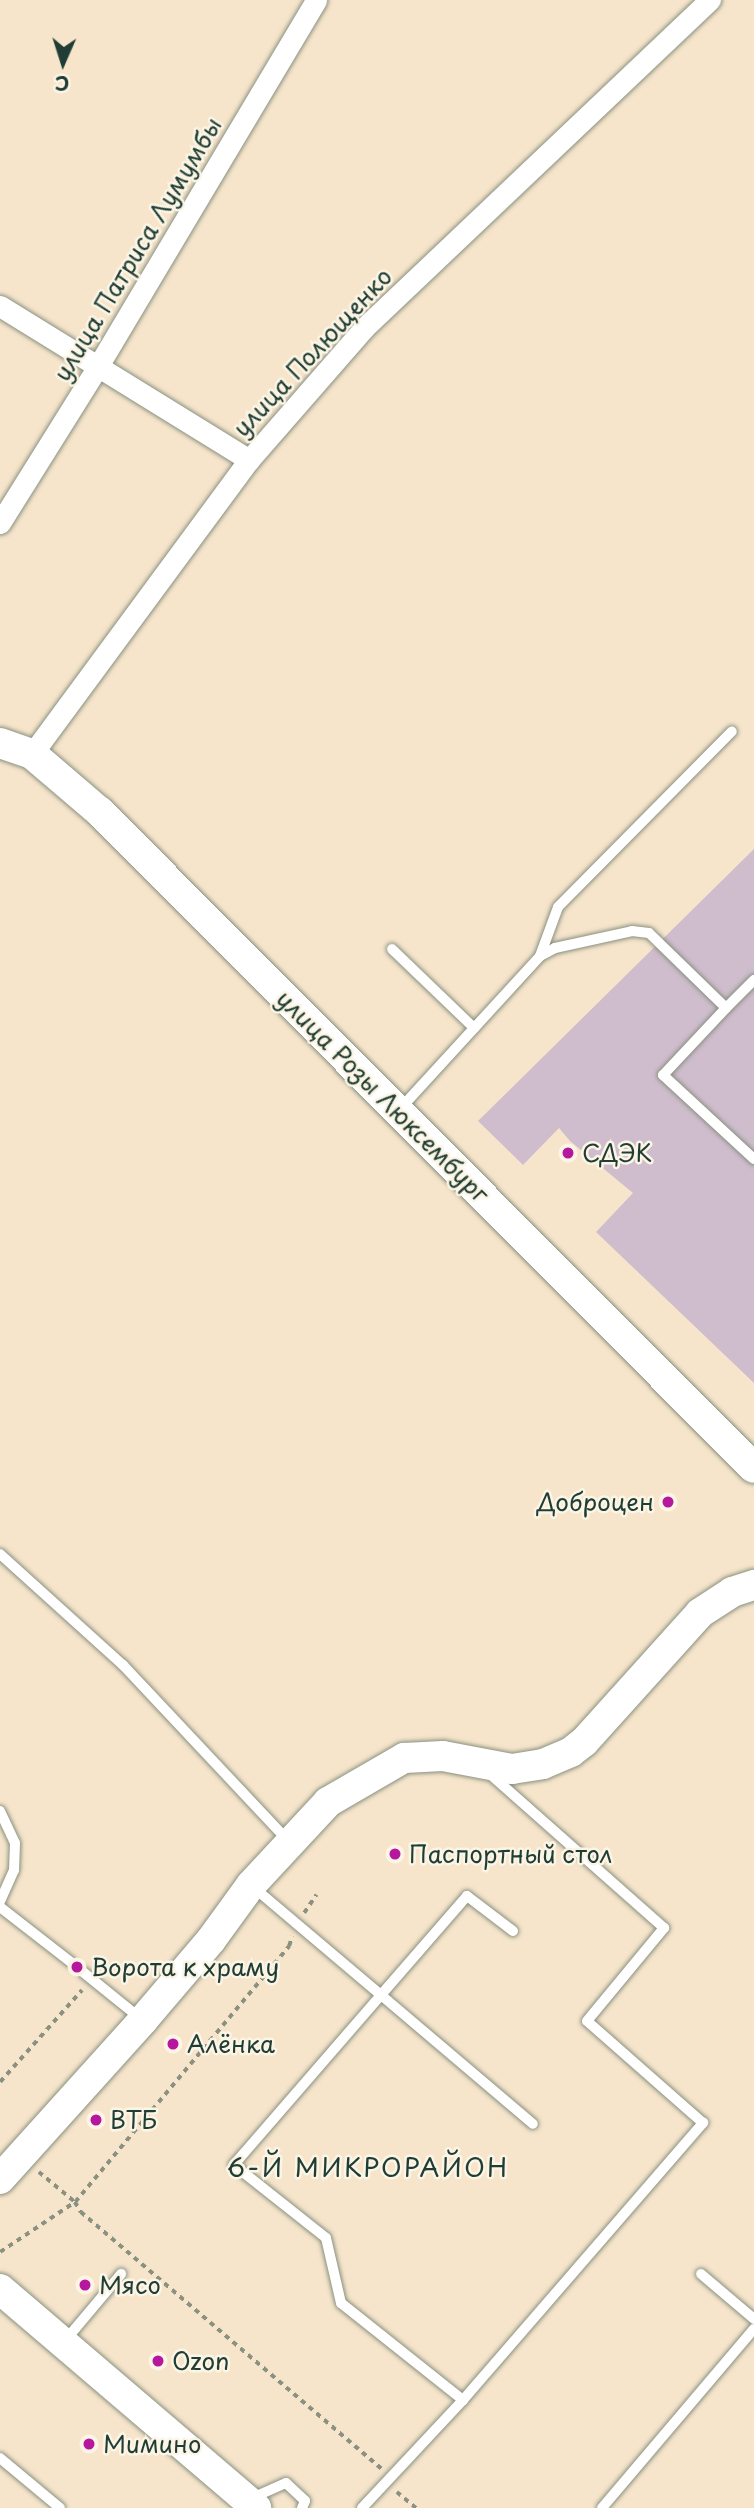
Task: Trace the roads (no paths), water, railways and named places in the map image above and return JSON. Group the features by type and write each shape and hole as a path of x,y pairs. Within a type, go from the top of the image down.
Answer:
{"main road":[{"name":"улица Розы Люксембург","path":"0,743 32,754 100,812 754,1468"},
{"path":"0,2179 143,2020 211,1940 251,1885 328,1802 404,1758 443,1756 480,1765 528,1767 571,1752 584,1742 694,1620 747,1590"},
{"path":"0,2289 252,2504"}],"street":[{"name":"улица Патриса Лумумбы","path":"0,523 98,366 316,0"},
{"name":"улица Полющенко","path":"32,754 249,460 364,328 710,0"},
{"path":"0,306 249,460"}],"lane":[{"path":"540,956 558,907 732,731"},
{"path":"398,1111 540,956 555,948 632,931 649,933 726,1008"},
{"path":"392,949 474,1028"},
{"path":"754,980 663,1075 754,1159"},
{"path":"0,1554 123,1665 289,1842"},
{"path":"362,2508 463,2400 704,2123 587,2021 664,1928 480,1765"},
{"path":"0,1811 15,1843 14,1870 0,1902"},
{"path":"251,1885 533,2124"},
{"path":"463,2400 341,2303 326,2238 234,2165 467,1896 513,1931"},
{"path":"0,1907 72,1963"},
{"path":"87,1976 143,2020"},
{"path":"63,2343 121,2274"},
{"path":"701,2274 754,2319"},
{"path":"602,2508 754,2329"},
{"path":"0,2458 60,2508"},
{"path":"252,2504 286,2483 305,2501 302,2508"}],"place":[{"name":"СДЭК","path":"568,1153"},
{"name":"Доброцен","path":"668,1502"},
{"name":"Паспортный стол","path":"395,1854"},
{"name":"Ворота к храму","path":"77,1967"},
{"name":"Алёнка","path":"173,2044"},
{"name":"ВТБ","path":"96,2120"},
{"name":"Мясо","path":"85,2285"},
{"name":"Ozon","path":"158,2361"},
{"name":"Мимино","path":"89,2444"}],"district":[{"name":"6-Й МИКРОРАЙОН","path":"368,2167"}]}
